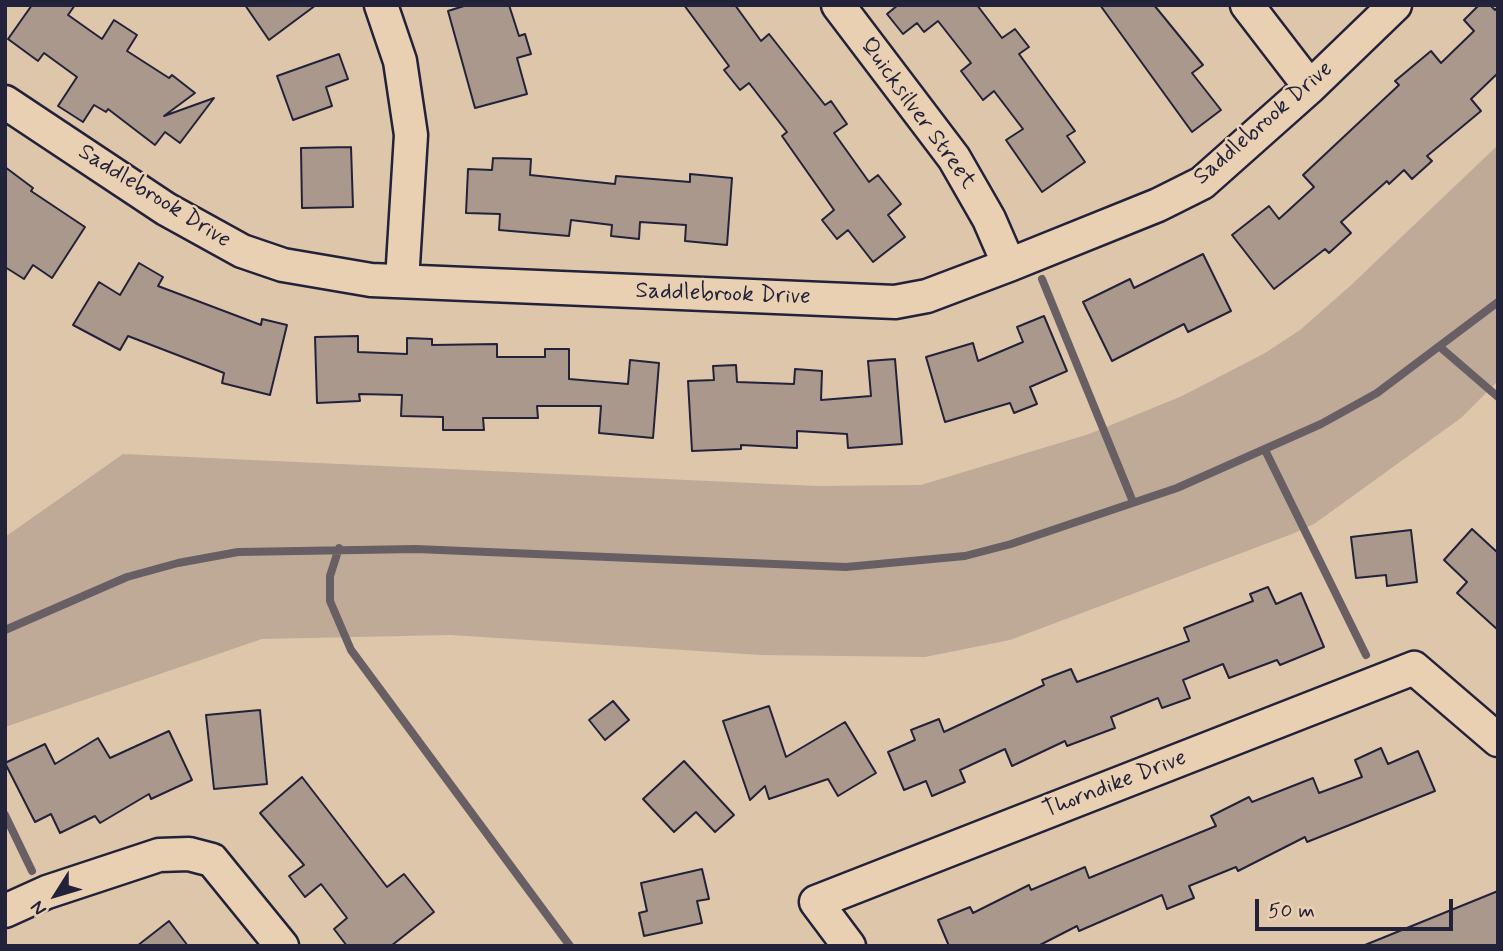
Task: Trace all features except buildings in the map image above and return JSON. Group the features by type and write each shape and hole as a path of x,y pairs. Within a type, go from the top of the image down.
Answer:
{"street":[{"path":"381,5 400,61 411,135 401,281"},
{"name":"Quicksilver Street","path":"838,5 954,158 989,219 1009,265"},
{"path":"1247,5 1310,87"},
{"name":"Saddlebrook Drive","path":"5,102 166,209 242,251 283,265 328,274 401,281 895,302 927,296 1009,265 1158,205 1202,183 1310,87 1395,5"},
{"name":"Thorndike Drive","path":"849,946 816,902 1414,668 1498,740"},
{"path":"5,911 47,892 159,855 189,854 212,860 282,946"}],"shaded area":[{"path":"1498,145 1498,381 1461,418 1314,524 1292,534 1010,640 925,657 761,655 451,635 262,639 5,727 5,537 123,454 817,486 921,485 1089,434 1182,396 1265,353 1300,330 1349,287"}],"waterway":[{"path":"1042,279 1133,502"},
{"path":"5,630 127,577 178,563 238,552 416,549 846,567 965,556 1011,544 1177,488 1321,424 1377,393 1498,302"},
{"path":"1440,347 1498,397"},
{"path":"1265,450 1366,655"},
{"path":"339,548 330,576 330,601 351,650 570,946"},
{"path":"5,815 32,871"}]}
